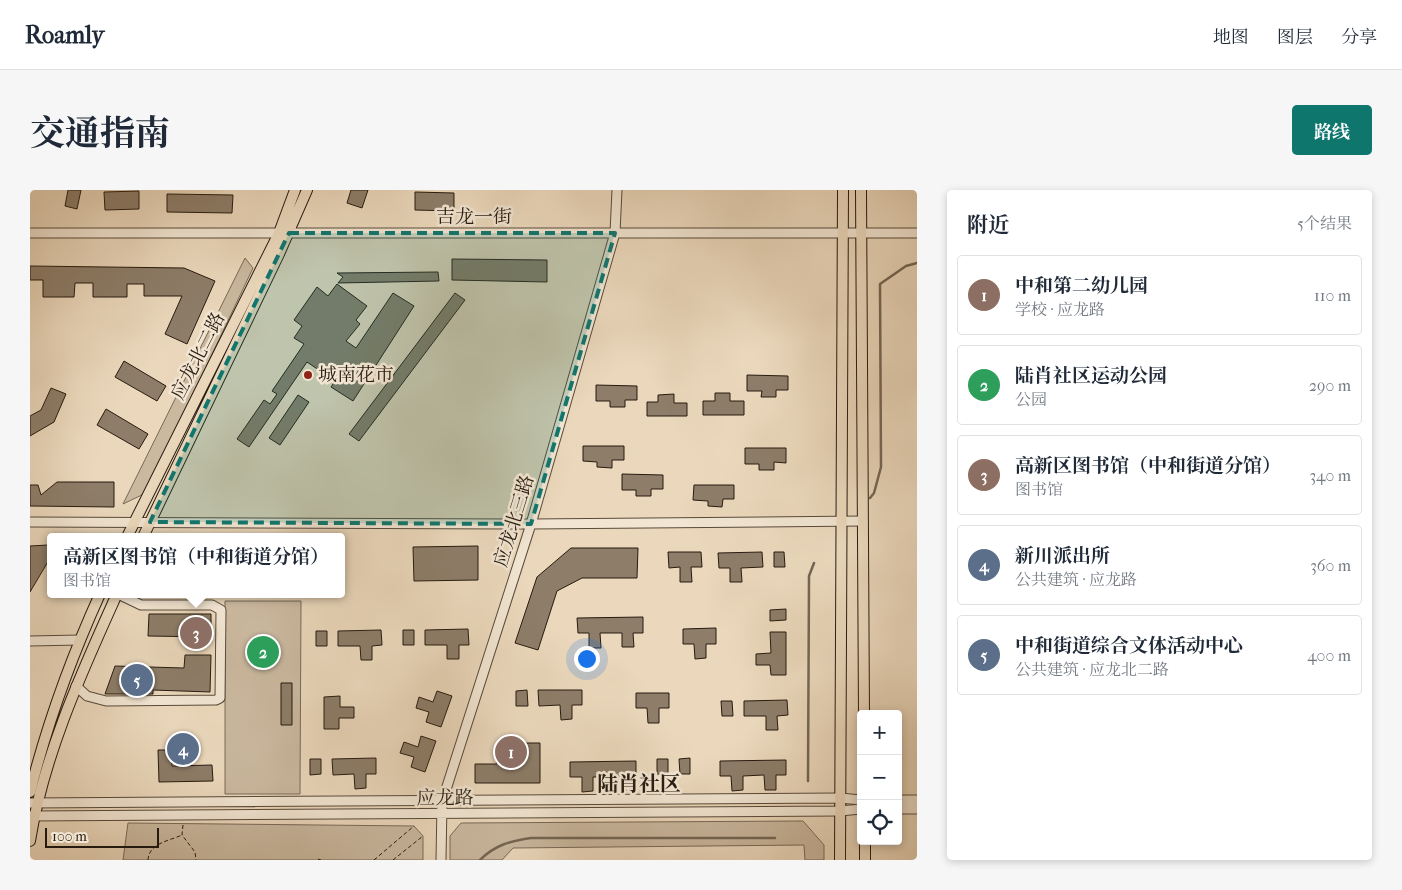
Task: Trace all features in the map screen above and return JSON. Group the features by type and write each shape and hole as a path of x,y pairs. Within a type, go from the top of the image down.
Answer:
{"main road":[{"name":"应龙北二路","path":"145,533 284,233 295,190"},
{"name":"应龙北二路","path":"129,533 308,190"},
{"path":"840,860 843,190"},
{"path":"861,190 864,710"},
{"path":"30,792 42,744 80,640 98,598"},
{"path":"30,841 34,803 68,702 115,598"},
{"path":"865,845 865,860"}],"street":[{"name":"应龙北三路","path":"441,860 442,802 531,524 615,233 617,190"},
{"name":"吉龙一街","path":"30,233 917,233"},
{"path":"30,522 531,524 863,521"},
{"path":"76,686 88,696 106,701 216,700 220,698 221,610 212,605 141,605 126,598"},
{"path":"30,641 80,640"},
{"name":"应龙路","path":"34,803 442,802 840,798 857,800"},
{"path":"902,800 917,800"},
{"name":"应龙路","path":"32,816 857,809"},
{"path":"902,809 917,810"}],"path":[{"path":"184,824 182,835 195,852 196,860"},
{"path":"374,860 414,826"},
{"path":"148,860 149,853 155,846 182,835"},
{"path":"393,860 423,836"}],"highlighted area":[{"path":"289,233 615,233 531,524 150,522"}],"shaded area":[{"path":"245,258 253,268 146,493 123,504"},
{"path":"225,601 301,601 300,794 225,794"},
{"path":"803,821 824,845 824,860 805,860 804,845 513,848 502,860 450,860 450,836 461,823"},
{"path":"128,823 414,826 423,836 423,860 123,860"}],"building":[{"path":"68,190 81,190 77,209 65,206"},
{"path":"351,190 368,190 362,208 347,203"},
{"path":"139,191 139,209 105,210 104,192"},
{"path":"415,192 454,193 454,211 415,210"},
{"path":"167,194 233,195 232,213 167,212"},
{"path":"452,259 547,260 547,282 452,280"},
{"path":"30,266 184,268 215,281 187,344 165,334 182,296 144,296 144,284 127,284 127,297 93,297 93,283 75,283 74,297 43,297 43,280 30,280"},
{"path":"438,272 439,281 338,283 343,277 337,273"},
{"path":"337,284 367,306 356,320 360,324 346,341 356,348 393,293 414,306 353,401 331,387 335,381 307,362 249,447 237,439 264,400 270,404 277,394 272,391 304,344 294,338 302,326 294,320 317,287 328,296"},
{"path":"455,293 465,300 359,441 349,434"},
{"path":"124,361 166,386 157,401 115,377"},
{"path":"747,375 788,376 788,390 776,390 776,397 761,397 762,391 747,391"},
{"path":"596,385 637,386 637,400 625,400 625,407 610,407 610,401 596,401"},
{"path":"51,388 66,394 54,422 30,436 30,416 41,410"},
{"path":"715,393 730,393 730,401 744,401 744,415 703,415 703,401 715,401"},
{"path":"674,394 674,403 687,403 687,416 647,416 647,402 658,402 658,395"},
{"path":"298,395 309,402 280,445 269,438"},
{"path":"106,409 148,434 139,449 97,425"},
{"path":"583,446 624,446 624,460 612,460 612,468 597,467 597,462 583,461"},
{"path":"745,448 786,448 786,463 774,462 774,470 759,470 759,464 745,464"},
{"path":"622,474 663,475 663,489 651,489 651,496 636,496 636,490 622,490"},
{"path":"57,482 114,482 114,507 30,506 30,485 38,485 41,495"},
{"path":"694,485 734,485 734,499 723,499 722,507 708,506 708,501 693,500"},
{"path":"47,545 47,563 30,592 30,546"},
{"path":"478,546 478,580 414,581 413,547"},
{"path":"571,548 638,548 637,578 582,578 557,591 538,650 515,643 537,577"},
{"path":"668,552 701,552 702,567 691,567 692,582 680,582 680,567 669,568"},
{"path":"762,552 763,567 741,568 742,582 730,582 730,568 719,568 718,553"},
{"path":"774,552 784,552 785,567 774,567"},
{"path":"786,609 786,620 770,621 770,610"},
{"path":"149,614 211,614 211,637 148,636"},
{"path":"643,617 643,633 633,633 634,647 622,647 622,633 600,633 601,648 589,648 589,633 578,633 577,618"},
{"path":"716,628 716,644 706,644 706,658 695,659 694,644 683,644 683,629"},
{"path":"468,629 469,645 459,645 459,659 447,659 447,645 425,645 425,630"},
{"path":"381,630 382,645 372,646 372,660 361,660 360,646 338,646 338,631"},
{"path":"403,630 414,630 414,645 403,645"},
{"path":"316,631 327,631 327,646 316,646"},
{"path":"770,632 786,632 786,675 771,675 770,665 756,665 756,654 771,653"},
{"path":"185,655 211,655 210,692 153,690 153,694 105,694 115,666 184,668"},
{"path":"281,683 292,683 292,725 281,725"},
{"path":"527,690 528,706 516,706 516,691"},
{"path":"538,690 582,690 582,705 572,705 572,719 561,720 560,705 539,706"},
{"path":"437,691 452,696 441,727 426,722 429,712 416,708 419,697 433,702"},
{"path":"636,693 669,693 669,708 659,708 659,723 648,723 647,708 636,708"},
{"path":"340,696 340,707 354,707 354,718 339,718 339,729 324,729 324,697"},
{"path":"787,700 788,715 777,716 778,730 766,730 766,716 744,716 744,701"},
{"path":"721,701 732,701 733,716 722,716"},
{"path":"421,736 436,741 425,772 411,767 414,757 400,753 404,742 418,747"},
{"path":"497,743 540,743 540,783 475,783 475,764 497,764"},
{"path":"158,750 172,750 172,766 212,765 213,781 159,782"},
{"path":"376,758 376,774 366,774 366,788 355,789 354,774 333,775 332,759"},
{"path":"690,758 690,774 680,774 679,759"},
{"path":"310,759 321,759 321,774 310,775"},
{"path":"657,759 668,759 668,774 657,774"},
{"path":"786,760 786,775 776,775 776,790 765,790 764,775 743,776 743,790 732,791 731,776 720,776 720,761"},
{"path":"636,761 636,776 626,777 626,791 615,791 615,777 593,777 593,791 582,792 582,777 570,777 570,762"}],"waterway":[{"path":"870,498 874,493 881,467 880,284 906,266 917,263"},
{"path":"808,781 809,576 814,563"},
{"path":"480,860 503,844 531,838 775,838"}],"place":[{"name":"城南花市","path":"308,375"},
{"name":"高新区图书馆（中和街道分馆）","path":"196,633"},
{"name":"陆肖社区运动公园","path":"263,652"},
{"name":"中和街道综合文体活动中心","path":"137,680"},
{"name":"新川派出所","path":"183,749"},
{"name":"中和第二幼儿园","path":"511,752"}],"district":[{"name":"陆肖社区","path":"639,784"}]}
